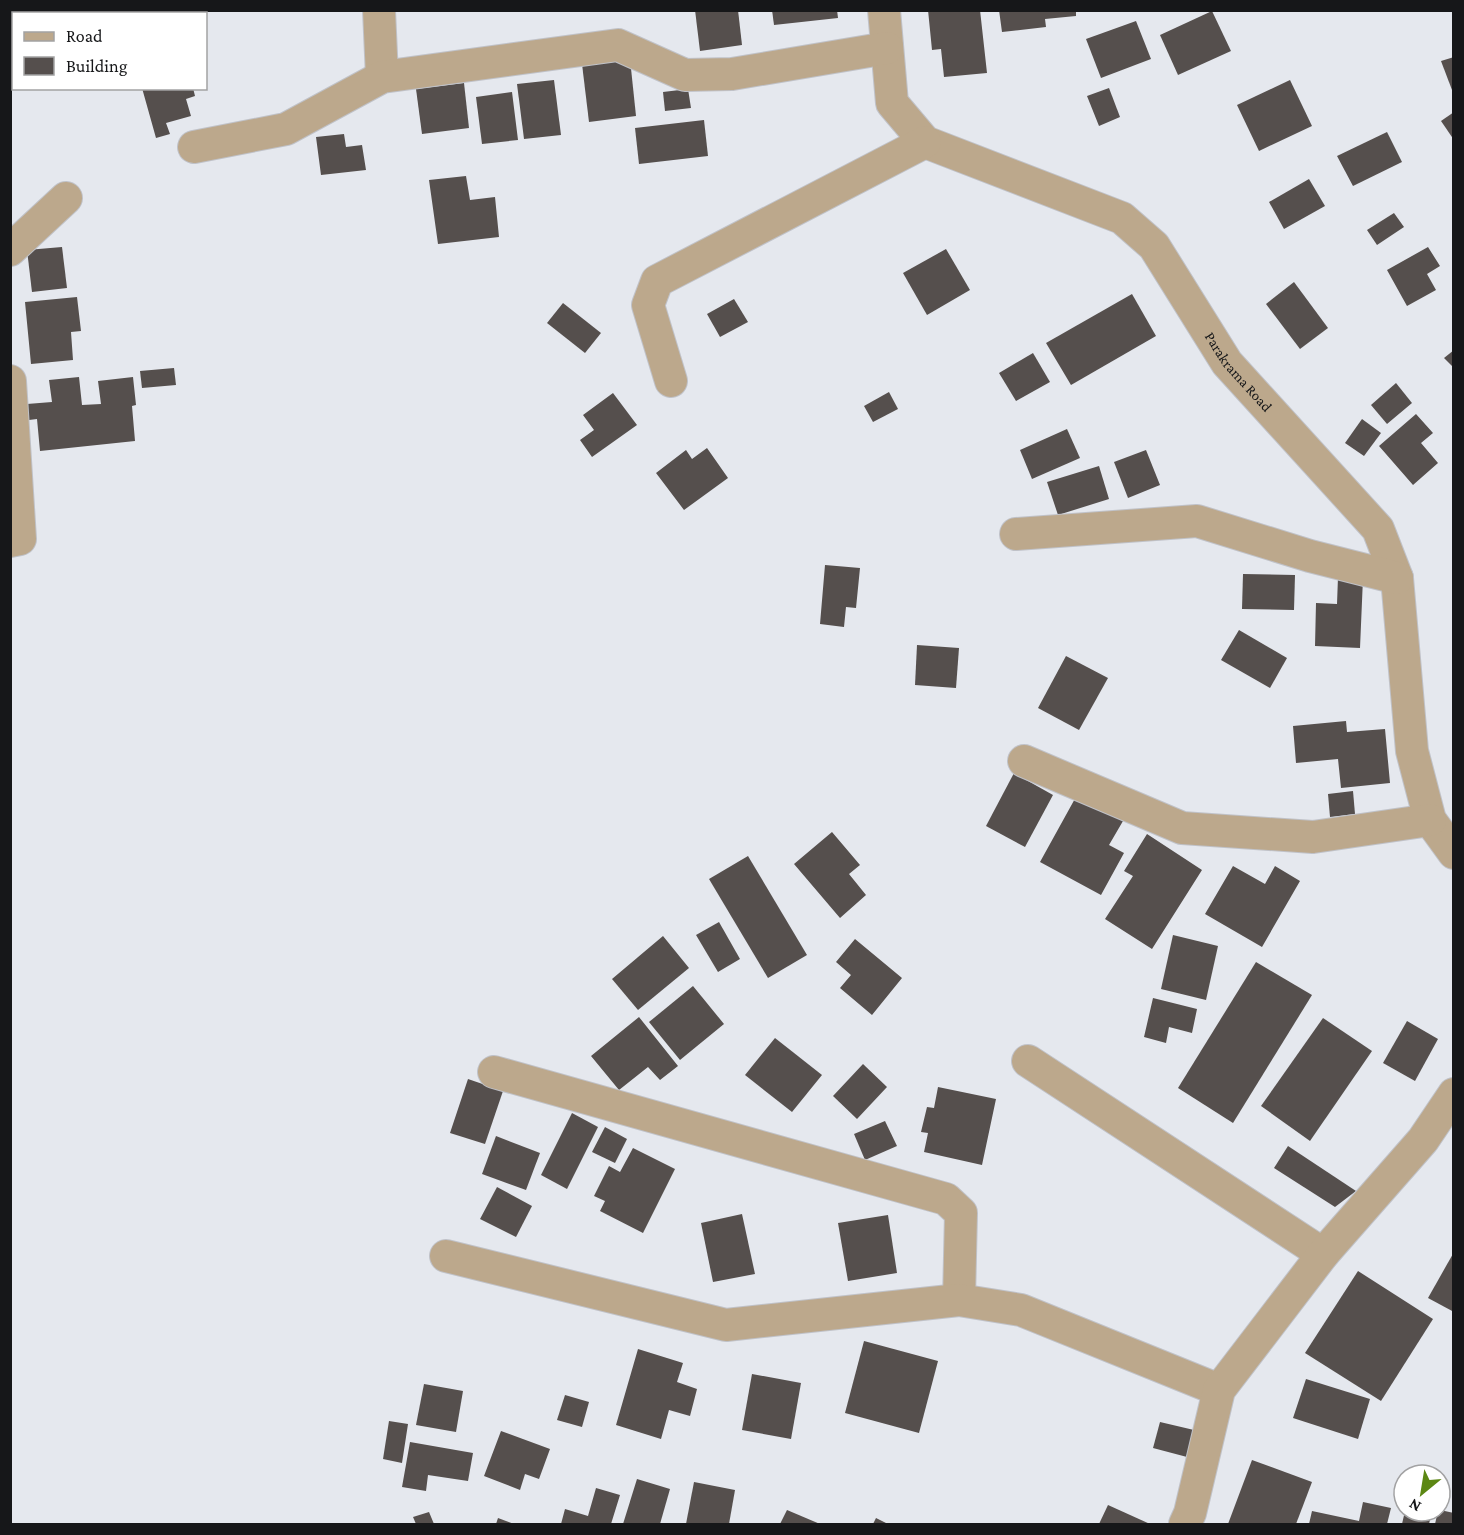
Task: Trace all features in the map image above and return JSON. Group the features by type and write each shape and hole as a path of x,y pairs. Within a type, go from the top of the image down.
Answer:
{"street":[{"path":"379,10 382,77"},
{"name":"Parakrama Road","path":"884,10 892,103 925,142 1122,218 1154,246 1227,363 1378,529 1396,578 1412,750 1430,820 1454,853"},
{"path":"194,147 286,129 382,77 618,45 685,75 732,74 887,48"},
{"path":"671,381 648,305 657,281 925,142"},
{"path":"10,250 66,198"},
{"path":"10,381 20,539 10,541"},
{"path":"1016,534 1197,522 1310,556 1396,578"},
{"path":"1024,762 1182,828 1313,837 1430,820"},
{"path":"1028,1060 1323,1254"},
{"path":"494,1072 946,1199 961,1213 959,1300"},
{"path":"1185,1524 1190,1514 1219,1390 1323,1254 1423,1140 1454,1094"},
{"path":"446,1256 726,1325 959,1300 1021,1310 1219,1390"}],"building":[{"path":"695,10 738,10 742,45 700,51"},
{"path":"772,10 837,10 838,18 774,25"},
{"path":"928,10 980,10 987,73 944,77 941,49 932,50"},
{"path":"999,10 1076,10 1076,16 1045,19 1046,27 1002,32"},
{"path":"1212,11 1231,51 1178,75 1160,35"},
{"path":"1136,21 1151,59 1101,78 1086,39"},
{"path":"1454,57 1454,89 1452,90 1441,61"},
{"path":"630,59 636,116 589,122 582,64"},
{"path":"554,80 561,135 524,139 517,84"},
{"path":"1290,80 1312,126 1259,151 1237,105"},
{"path":"464,83 469,128 422,134 416,89"},
{"path":"1109,88 1120,117 1099,126 1087,96"},
{"path":"688,89 691,108 665,111 663,92"},
{"path":"143,90 194,90 195,96 186,99 191,116 166,123 170,134 156,138"},
{"path":"512,92 518,140 482,144 476,97"},
{"path":"1454,112 1454,140 1441,121"},
{"path":"704,120 708,156 639,164 635,128"},
{"path":"1387,132 1402,162 1353,186 1337,156"},
{"path":"344,134 346,147 362,145 366,170 321,175 316,137"},
{"path":"466,176 470,200 495,197 499,237 438,244 429,180"},
{"path":"1309,179 1325,206 1284,229 1269,202"},
{"path":"1394,213 1404,227 1377,245 1367,230"},
{"path":"62,247 67,288 32,292 27,250"},
{"path":"1428,247 1440,266 1427,274 1436,290 1407,306 1387,270"},
{"path":"946,249 970,290 927,315 903,273"},
{"path":"1294,282 1328,328 1300,349 1266,304"},
{"path":"1132,294 1156,336 1071,385 1046,343"},
{"path":"77,297 81,331 71,332 73,360 31,364 25,302"},
{"path":"734,299 748,322 720,337 707,314"},
{"path":"563,303 601,333 585,353 547,323"},
{"path":"1454,350 1454,368 1444,358"},
{"path":"1033,353 1050,382 1016,401 999,373"},
{"path":"174,368 176,385 142,388 140,371"},
{"path":"79,377 82,405 101,404 98,381 133,377 136,405 132,406 135,441 40,451 37,419 29,420 27,404 52,402 49,380"},
{"path":"1396,383 1412,403 1387,424 1371,405"},
{"path":"889,392 898,409 873,422 864,406"},
{"path":"613,393 637,425 592,457 580,440 594,430 583,415"},
{"path":"1416,414 1433,433 1421,443 1438,463 1413,485 1379,446"},
{"path":"1362,419 1381,433 1364,456 1345,443"},
{"path":"1067,429 1080,458 1032,479 1020,450"},
{"path":"707,448 728,478 684,510 656,473 686,450 692,459"},
{"path":"1146,450 1160,485 1128,498 1114,462"},
{"path":"1099,466 1109,499 1058,515 1047,482"},
{"path":"825,565 860,568 856,608 846,607 844,627 820,624"},
{"path":"1243,574 1295,575 1294,610 1242,609"},
{"path":"1338,577 1363,578 1360,648 1315,646 1316,603 1337,604"},
{"path":"1239,630 1287,658 1270,688 1221,660"},
{"path":"917,645 959,648 956,688 915,685"},
{"path":"1066,656 1108,678 1079,730 1038,708"},
{"path":"1346,721 1347,732 1385,729 1390,783 1341,788 1338,759 1296,763 1293,726"},
{"path":"1014,773 1053,795 1025,847 986,826"},
{"path":"1353,791 1355,814 1330,817 1328,794"},
{"path":"1077,795 1123,821 1109,845 1124,853 1101,895 1040,862"},
{"path":"832,832 860,865 849,874 866,895 840,918 794,864"},
{"path":"1147,834 1202,870 1152,949 1105,919 1133,876 1124,871"},
{"path":"748,856 807,955 768,978 709,879"},
{"path":"1233,866 1265,884 1275,866 1300,881 1262,947 1205,914"},
{"path":"719,922 740,959 718,972 696,935"},
{"path":"1173,935 1218,946 1206,1000 1161,989"},
{"path":"663,936 689,968 638,1010 612,979"},
{"path":"855,939 902,978 872,1015 840,988 851,975 836,962"},
{"path":"1256,962 1312,995 1233,1123 1178,1088"},
{"path":"693,986 724,1024 680,1060 649,1022"},
{"path":"1153,998 1197,1009 1192,1033 1169,1027 1166,1043 1144,1037"},
{"path":"639,1017 678,1066 660,1080 648,1067 619,1090 591,1056"},
{"path":"1323,1018 1372,1051 1310,1141 1261,1106"},
{"path":"1407,1021 1438,1039 1415,1081 1383,1063"},
{"path":"775,1038 822,1075 792,1112 745,1075"},
{"path":"863,1064 887,1087 857,1119 833,1096"},
{"path":"468,1079 503,1091 485,1144 450,1133"},
{"path":"938,1087 996,1099 982,1165 924,1152 928,1133 921,1132 927,1107 934,1108"},
{"path":"572,1113 598,1127 567,1189 541,1175"},
{"path":"885,1121 897,1146 865,1160 854,1134"},
{"path":"605,1127 627,1139 615,1163 592,1152"},
{"path":"496,1136 540,1153 526,1190 482,1174"},
{"path":"1288,1146 1356,1191 1335,1207 1274,1168"},
{"path":"633,1148 675,1169 643,1233 600,1211 605,1201 594,1196 609,1166 620,1172"},
{"path":"497,1187 532,1206 516,1237 480,1219"},
{"path":"742,1214 755,1274 713,1282 701,1223"},
{"path":"888,1215 897,1273 848,1281 838,1223"},
{"path":"1454,1252 1454,1312 1428,1298"},
{"path":"1358,1271 1433,1319 1381,1401 1305,1353"},
{"path":"864,1341 938,1361 919,1433 845,1413"},
{"path":"638,1349 683,1363 677,1382 697,1389 690,1416 669,1410 661,1439 616,1425"},
{"path":"752,1374 801,1383 791,1439 742,1430"},
{"path":"1306,1379 1370,1399 1358,1439 1293,1418"},
{"path":"424,1384 463,1391 456,1432 416,1425"},
{"path":"565,1395 589,1402 582,1427 557,1420"},
{"path":"389,1421 408,1424 402,1463 383,1459"},
{"path":"1160,1422 1194,1430 1187,1457 1153,1448"},
{"path":"501,1431 550,1449 539,1479 525,1474 520,1490 484,1476"},
{"path":"410,1442 473,1453 468,1481 428,1475 426,1491 402,1487"},
{"path":"1252,1460 1312,1482 1296,1524 1228,1524"},
{"path":"637,1479 670,1489 660,1524 623,1524"},
{"path":"694,1482 735,1490 729,1524 686,1524"},
{"path":"596,1488 620,1495 611,1524 561,1524 565,1509 588,1516"},
{"path":"1363,1502 1391,1508 1387,1524 1309,1524 1312,1511 1359,1521"},
{"path":"1108,1505 1150,1524 1099,1524"},
{"path":"787,1510 820,1524 780,1524"},
{"path":"429,1512 434,1524 416,1524 413,1517"},
{"path":"1452,1513 1454,1513 1454,1524 1435,1524 1452,1523"},
{"path":"498,1518 514,1524 496,1524"},
{"path":"876,1518 888,1524 873,1524"},
{"path":"1402,1523 1429,1523 1429,1524"}]}
